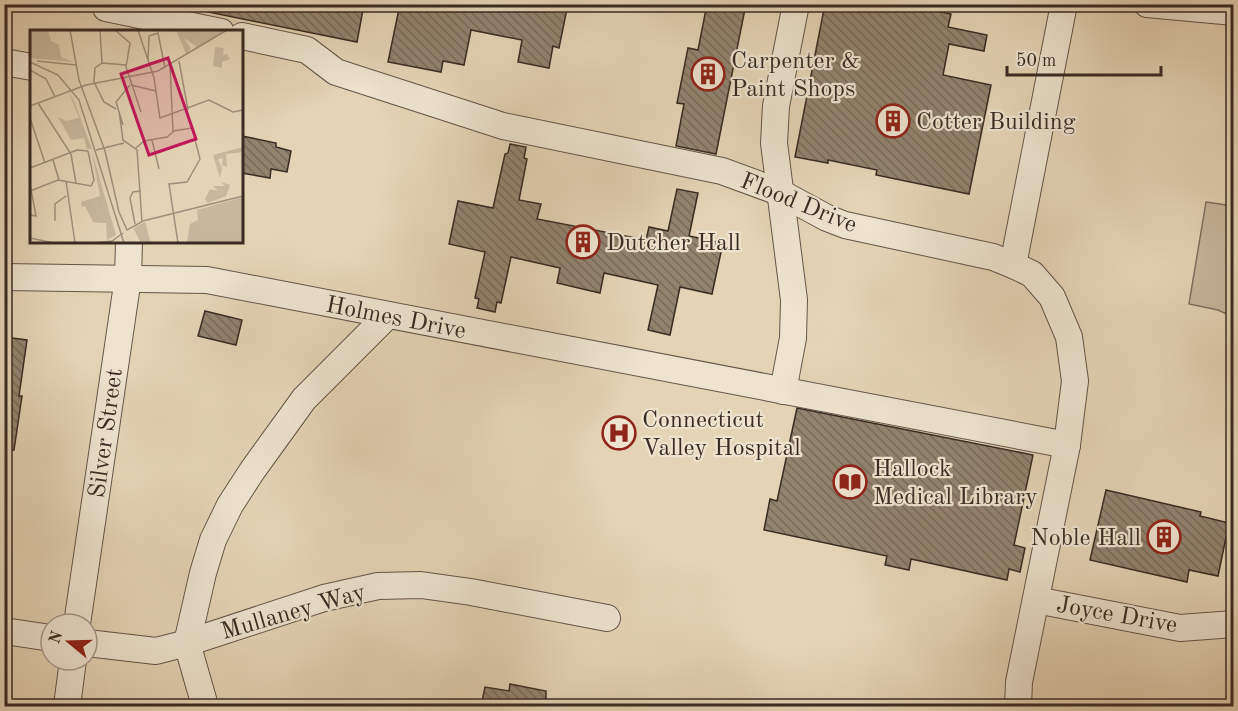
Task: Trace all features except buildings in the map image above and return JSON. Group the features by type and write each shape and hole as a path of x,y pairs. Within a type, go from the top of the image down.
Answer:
{"street":[{"path":"783,391 793,338 794,300 774,143 776,106 796,4"},
{"path":"1012,265 1064,4"},
{"path":"1147,4 1233,12"},
{"path":"107,14 208,30"},
{"name":"Flood Drive","path":"243,36 307,50 336,72 503,126 722,171 779,192 845,225 993,257 1032,274 1052,297 1069,337 1074,381 1067,445 1018,687 1018,706"},
{"path":"4,62 30,67"},
{"name":"Silver Street","path":"79,612 128,278 129,243"},
{"name":"Holmes Drive","path":"4,277 207,280 1067,445"},
{"path":"205,706 187,643 213,540 230,505 304,399 388,315"},
{"name":"Mullaney Way","path":"99,644 156,651 324,598 378,586 421,585 607,618"},
{"name":"Joyce Drive","path":"1036,600 1180,628 1233,624"},
{"path":"4,631 39,636"},
{"path":"67,706 71,672"}],"shaded area":[{"path":"1206,202 1233,206 1233,317 1218,310 1189,304"}],"place":[{"name":"Carpenter & Paint Shops","path":"708,74"},
{"name":"Cotter Building","path":"893,121"},
{"name":"Dutcher Hall","path":"583,242"},
{"name":"Connecticut Valley Hospital","path":"619,433"},
{"name":"Hallock Medical Library","path":"850,482"},
{"name":"Noble Hall","path":"1164,537"}]}
